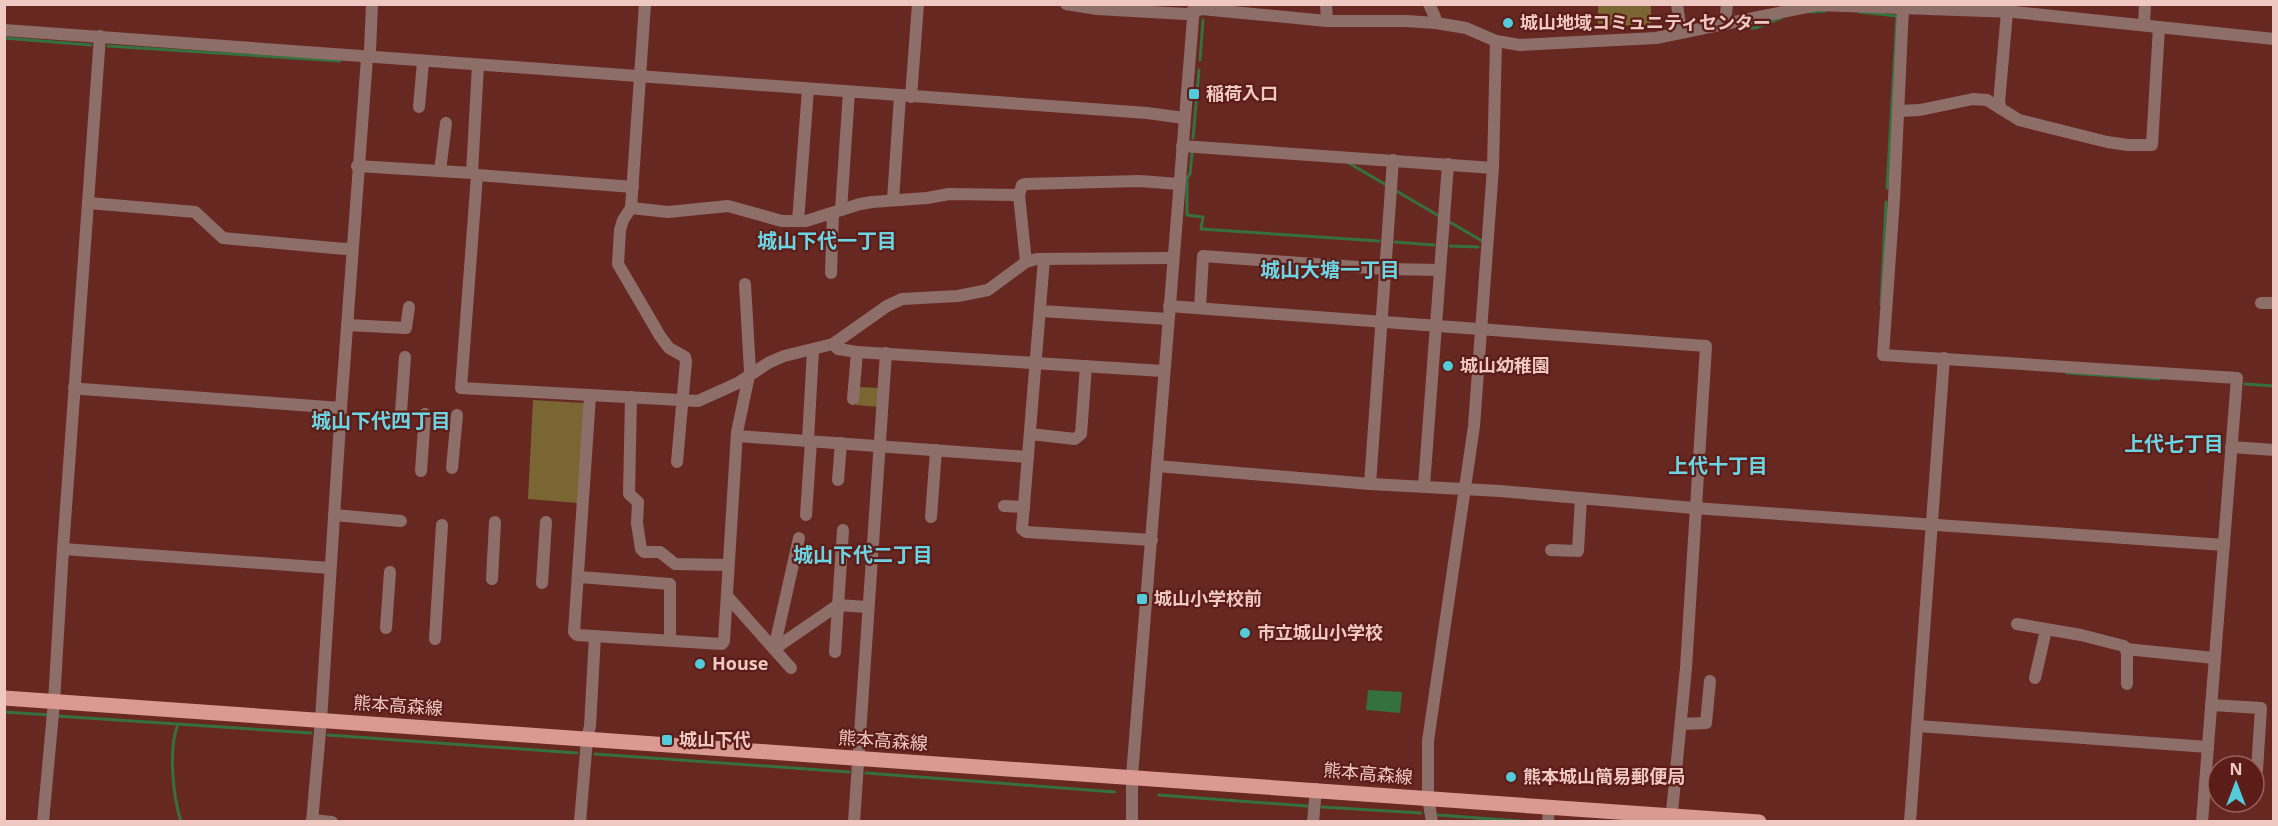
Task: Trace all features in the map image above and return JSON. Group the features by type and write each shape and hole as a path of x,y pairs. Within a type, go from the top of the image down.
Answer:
{"main road":[{"name":"熊本高森線","path":"4,698 1316,789 1428,798 1549,814 1759,822"}],"street":[{"path":"332,822 312,821 321,720 357,165 367,58 370,51 372,4"},
{"path":"645,4 631,208 620,230 618,264 660,336 669,348 685,357 677,462"},
{"path":"893,200 918,4"},
{"path":"1066,4 1186,14 1194,8 1327,21 1436,23 1466,28 1496,41 1520,45 1656,38 1798,6 1817,5 1883,5 1903,8 2007,12 2274,39"},
{"path":"1326,4 1327,21"},
{"path":"1429,4 1436,23"},
{"path":"1677,4 1681,32"},
{"path":"1725,24 1727,4"},
{"path":"2144,25 2145,4"},
{"path":"1132,822 1132,776 1194,8"},
{"path":"1903,8 1882,355 2237,378 2202,822"},
{"path":"2001,109 1999,103 2007,12"},
{"path":"1898,111 1920,110 1973,99 1987,100 2019,120 2107,142 2152,145 2159,27"},
{"path":"4,30 1136,112 1184,118"},
{"path":"43,822 54,702 100,36"},
{"path":"1432,822 1428,798 1428,741 1474,426 1493,168 1496,41"},
{"path":"419,107 423,62"},
{"path":"478,65 475,174 461,388 698,401 748,377 768,363 784,356 833,344 887,306 902,299 958,296 988,290 1026,262 1044,259 1173,258"},
{"path":"798,221 808,89"},
{"path":"831,273 849,92"},
{"path":"440,171 446,123"},
{"path":"1182,146 1493,168"},
{"path":"1370,484 1393,160"},
{"path":"1424,486 1448,164"},
{"path":"357,165 633,187"},
{"path":"1026,262 1019,195 1022,185 1140,181 1179,184"},
{"path":"631,208 668,212 728,206 782,221 806,221 860,204 948,194 1019,195"},
{"path":"89,203 195,212 223,238 352,248"},
{"path":"1200,308 1203,256 1385,269 1440,270"},
{"path":"1044,259 1022,529 1026,532 1152,540"},
{"path":"590,396 574,632 577,635 722,644 737,436 748,377 745,284"},
{"path":"347,325 406,328 409,307"},
{"path":"1041,311 1168,312 1200,308 1706,346 1694,508 1686,668 1672,819"},
{"path":"833,344 838,349 857,352 1163,371"},
{"path":"806,515 813,350"},
{"path":"854,399 857,352"},
{"path":"854,822 886,353"},
{"path":"401,412 405,357"},
{"path":"1910,822 1944,358"},
{"path":"1030,434 1075,439 1081,434 1086,366"},
{"path":"74,387 340,408"},
{"path":"631,397 629,494 638,502 637,523 641,549 644,552 660,552 675,564 728,565"},
{"path":"422,471 425,414"},
{"path":"452,468 457,415"},
{"path":"737,436 1028,457"},
{"path":"838,480 841,443"},
{"path":"2231,447 2274,450"},
{"path":"931,517 936,450"},
{"path":"1157,466 1370,484 1465,488 1694,508 2224,545"},
{"path":"1551,550 1578,551 1581,498"},
{"path":"1004,506 1024,507"},
{"path":"334,515 401,521"},
{"path":"492,579 495,522"},
{"path":"542,583 546,522"},
{"path":"435,639 442,525"},
{"path":"835,652 843,530"},
{"path":"774,649 799,538"},
{"path":"63,549 330,568"},
{"path":"387,628 390,572"},
{"path":"579,578 670,584 670,640"},
{"path":"727,596 790,668"},
{"path":"774,649 838,605 867,607"},
{"path":"2017,624 2081,635 2124,646 2126,649 2214,658"},
{"path":"2035,678 2046,630"},
{"path":"580,822 596,636"},
{"path":"2126,649 2127,684"},
{"path":"1680,724 1706,723 1710,681"},
{"path":"2211,705 2261,708 2258,754"},
{"path":"1918,726 2208,747"},
{"path":"1313,822 1316,789"}],"shaded area":[{"path":"1598,5 1651,5 1651,25 1598,26"},
{"path":"857,387 880,388 879,407 856,405"},
{"path":"533,400 584,403 578,503 528,499"},
{"path":"1368,690 1402,692 1400,713 1366,710"}],"waterway":[{"path":"1811,12 1825,11"},
{"path":"1859,12 1897,16 1887,188"},
{"path":"1740,28 1755,28 1781,18"},
{"path":"1200,60 1203,20"},
{"path":"4,38 91,45"},
{"path":"108,46 340,61"},
{"path":"1193,138 1199,70"},
{"path":"1192,153 1190,174 1187,178 1187,215 1203,217 1201,229 1379,241"},
{"path":"1347,162 1388,186"},
{"path":"1393,189 1439,216"},
{"path":"1881,305 1886,202"},
{"path":"1448,221 1484,242"},
{"path":"1395,242 1434,245"},
{"path":"1450,246 1478,247"},
{"path":"2067,373 2159,379"},
{"path":"2245,384 2274,386"},
{"path":"4,712 51,715"},
{"path":"57,716 311,733"},
{"path":"178,724 172,759 181,822"},
{"path":"328,735 577,753"},
{"path":"595,754 849,772"},
{"path":"866,773 1115,792"},
{"path":"1159,795 1307,806"},
{"path":"1322,807 1421,813"},
{"path":"1438,815 1531,822"}],"place":[{"name":"城山地域コミュニティセンター","path":"1508,23"},
{"name":"稲荷入口","path":"1194,94"},
{"name":"城山幼稚園","path":"1448,366"},
{"name":"城山小学校前","path":"1142,599"},
{"name":"市立城山小学校","path":"1245,633"},
{"name":"House","path":"700,664"},
{"name":"城山下代","path":"667,740"},
{"name":"熊本城山簡易郵便局","path":"1511,777"}],"district":[{"name":"城山下代一丁目","path":"827,241"},
{"name":"城山大塘一丁目","path":"1330,270"},
{"name":"城山下代四丁目","path":"381,421"},
{"name":"上代七丁目","path":"2174,444"},
{"name":"上代十丁目","path":"1718,466"},
{"name":"城山下代二丁目","path":"863,555"}]}
